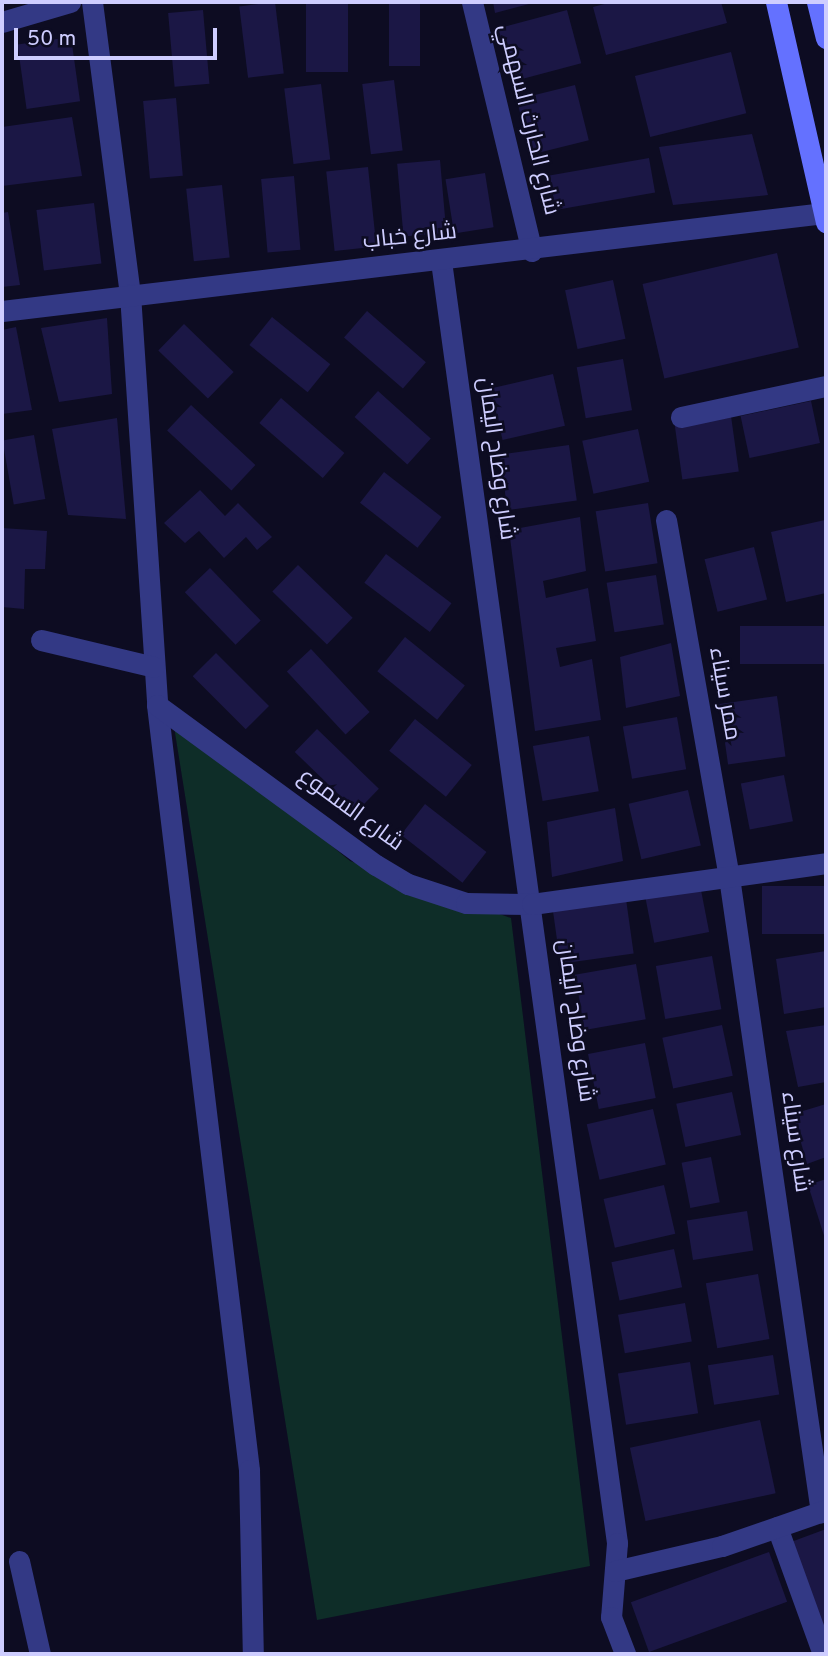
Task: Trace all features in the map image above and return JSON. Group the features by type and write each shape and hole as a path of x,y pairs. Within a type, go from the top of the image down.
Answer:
{"street":[{"path":"2,22 70,2"},
{"path":"92,2 130,294 158,705 249,1471 253,1654"},
{"name":"شارع الحارث السهمي","path":"471,2 532,251"},
{"path":"776,2 825,217"},
{"path":"817,2 826,38"},
{"name":"شارع خباب","path":"2,311 130,294 825,217"},
{"name":"شارع وضاح اليمان","path":"441,261 617,1543 611,1617 625,1654"},
{"path":"681,417 826,386"},
{"name":"ممر سيناء","path":"666,520 729,877"},
{"path":"41,640 154,667"},
{"name":"شارع السموع","path":"158,705 408,884 466,903 531,904 729,877"},
{"path":"729,877 826,863"},
{"name":"شارع سيناء","path":"729,877 823,1511"},
{"path":"615,1571 777,1527 823,1511"},
{"path":"777,1527 823,1654"},
{"path":"19,1561 40,1654"}],"green space":[{"path":"172,714 350,861 511,918 590,1566 317,1620"}],"building":[{"path":"275,2 284,73 248,78 239,6"},
{"path":"306,2 348,2 348,72 306,72"},
{"path":"389,2 420,2 420,66 389,66"},
{"path":"493,2 533,2 533,3 495,13"},
{"path":"612,2 721,2 727,23 606,55 593,7"},
{"path":"203,10 209,84 175,87 168,13"},
{"path":"567,10 581,63 513,82 498,28"},
{"path":"71,37 80,101 27,109 18,45"},
{"path":"731,52 746,113 650,137 635,76"},
{"path":"394,80 403,150 371,154 362,84"},
{"path":"321,84 330,159 294,164 284,89"},
{"path":"575,85 589,140 531,155 517,100"},
{"path":"176,98 183,176 150,179 143,101"},
{"path":"72,117 82,176 2,186 2,127"},
{"path":"752,134 768,195 673,205 659,147"},
{"path":"649,158 655,192 556,210 550,176"},
{"path":"440,160 446,233 404,236 397,164"},
{"path":"368,167 376,247 335,251 326,171"},
{"path":"485,173 494,227 454,234 445,179"},
{"path":"294,176 300,250 268,253 261,179"},
{"path":"222,185 230,258 194,261 186,189"},
{"path":"94,203 101,264 44,271 36,210"},
{"path":"8,212 20,285 2,287 2,213"},
{"path":"777,253 799,348 664,379 643,284"},
{"path":"613,280 625,339 578,349 565,290"},
{"path":"367,311 426,362 403,389 344,337"},
{"path":"272,317 330,364 308,392 249,345"},
{"path":"107,318 112,394 59,402 41,328"},
{"path":"184,324 234,372 208,399 158,351"},
{"path":"16,327 32,410 2,414 2,330"},
{"path":"623,359 632,410 586,418 577,367"},
{"path":"553,374 565,426 503,440 491,388"},
{"path":"378,391 431,439 407,465 355,417"},
{"path":"281,398 344,453 323,478 259,423"},
{"path":"811,401 820,443 750,458 741,416"},
{"path":"191,405 255,465 231,491 167,431"},
{"path":"731,416 739,471 682,479 675,424"},
{"path":"117,418 126,519 68,515 52,429"},
{"path":"638,429 649,482 593,494 582,441"},
{"path":"34,435 45,499 14,505 2,441"},
{"path":"569,445 577,500 507,510 500,455"},
{"path":"384,472 442,517 418,548 360,503"},
{"path":"200,490 225,516 238,503 272,537 257,550 246,537 224,558 199,531 185,543 164,523"},
{"path":"648,503 658,563 605,572 596,511"},
{"path":"580,517 586,571 543,581 546,598 588,588 596,641 556,648 560,667 592,659 601,720 535,731 509,530"},
{"path":"825,520 826,593 786,602 771,532"},
{"path":"2,528 47,531 45,569 25,569 24,609 2,607"},
{"path":"754,547 767,599 718,612 705,559"},
{"path":"386,554 451,603 430,632 364,583"},
{"path":"298,565 353,618 327,644 272,592"},
{"path":"210,568 261,621 236,645 185,592"},
{"path":"656,575 664,624 614,632 607,583"},
{"path":"740,626 826,626 826,664 740,664"},
{"path":"405,637 465,685 437,720 377,671"},
{"path":"671,643 680,696 626,708 620,657"},
{"path":"311,649 370,712 346,734 287,672"},
{"path":"216,653 269,706 246,729 193,676"},
{"path":"777,696 785,756 728,764 720,704"},
{"path":"677,717 686,769 632,779 623,727"},
{"path":"415,719 472,765 446,797 389,751"},
{"path":"317,729 379,789 357,812 295,752"},
{"path":"589,736 599,791 543,801 533,746"},
{"path":"784,775 793,821 750,830 741,783"},
{"path":"688,790 701,846 641,859 629,804"},
{"path":"425,804 486,852 462,883 401,835"},
{"path":"615,808 623,861 552,877 547,822"},
{"path":"700,885 709,932 654,943 645,896"},
{"path":"762,886 826,886 826,934 762,934"},
{"path":"626,899 634,953 560,964 553,909"},
{"path":"826,951 826,1007 784,1014 776,959"},
{"path":"712,956 721,1009 665,1019 656,966"},
{"path":"636,964 646,1019 585,1030 575,975"},
{"path":"722,1025 733,1076 673,1089 662,1038"},
{"path":"826,1025 826,1082 798,1087 786,1031"},
{"path":"645,1043 656,1098 599,1109 588,1054"},
{"path":"732,1092 741,1135 685,1147 676,1104"},
{"path":"826,1104 826,1157 807,1164 793,1114"},
{"path":"653,1109 666,1165 600,1180 587,1124"},
{"path":"711,1157 720,1202 690,1208 682,1163"},
{"path":"826,1179 826,1242 808,1185"},
{"path":"664,1185 675,1234 615,1248 604,1199"},
{"path":"747,1211 753,1251 693,1260 687,1221"},
{"path":"674,1249 682,1287 620,1300 611,1262"},
{"path":"758,1274 769,1339 717,1348 706,1283"},
{"path":"685,1303 692,1341 625,1353 618,1315"},
{"path":"773,1355 779,1395 714,1405 708,1365"},
{"path":"690,1362 698,1413 626,1425 618,1373"},
{"path":"760,1420 776,1493 645,1521 630,1448"},
{"path":"826,1529 826,1637 791,1542"},
{"path":"769,1552 787,1602 649,1652 631,1602"}]}
